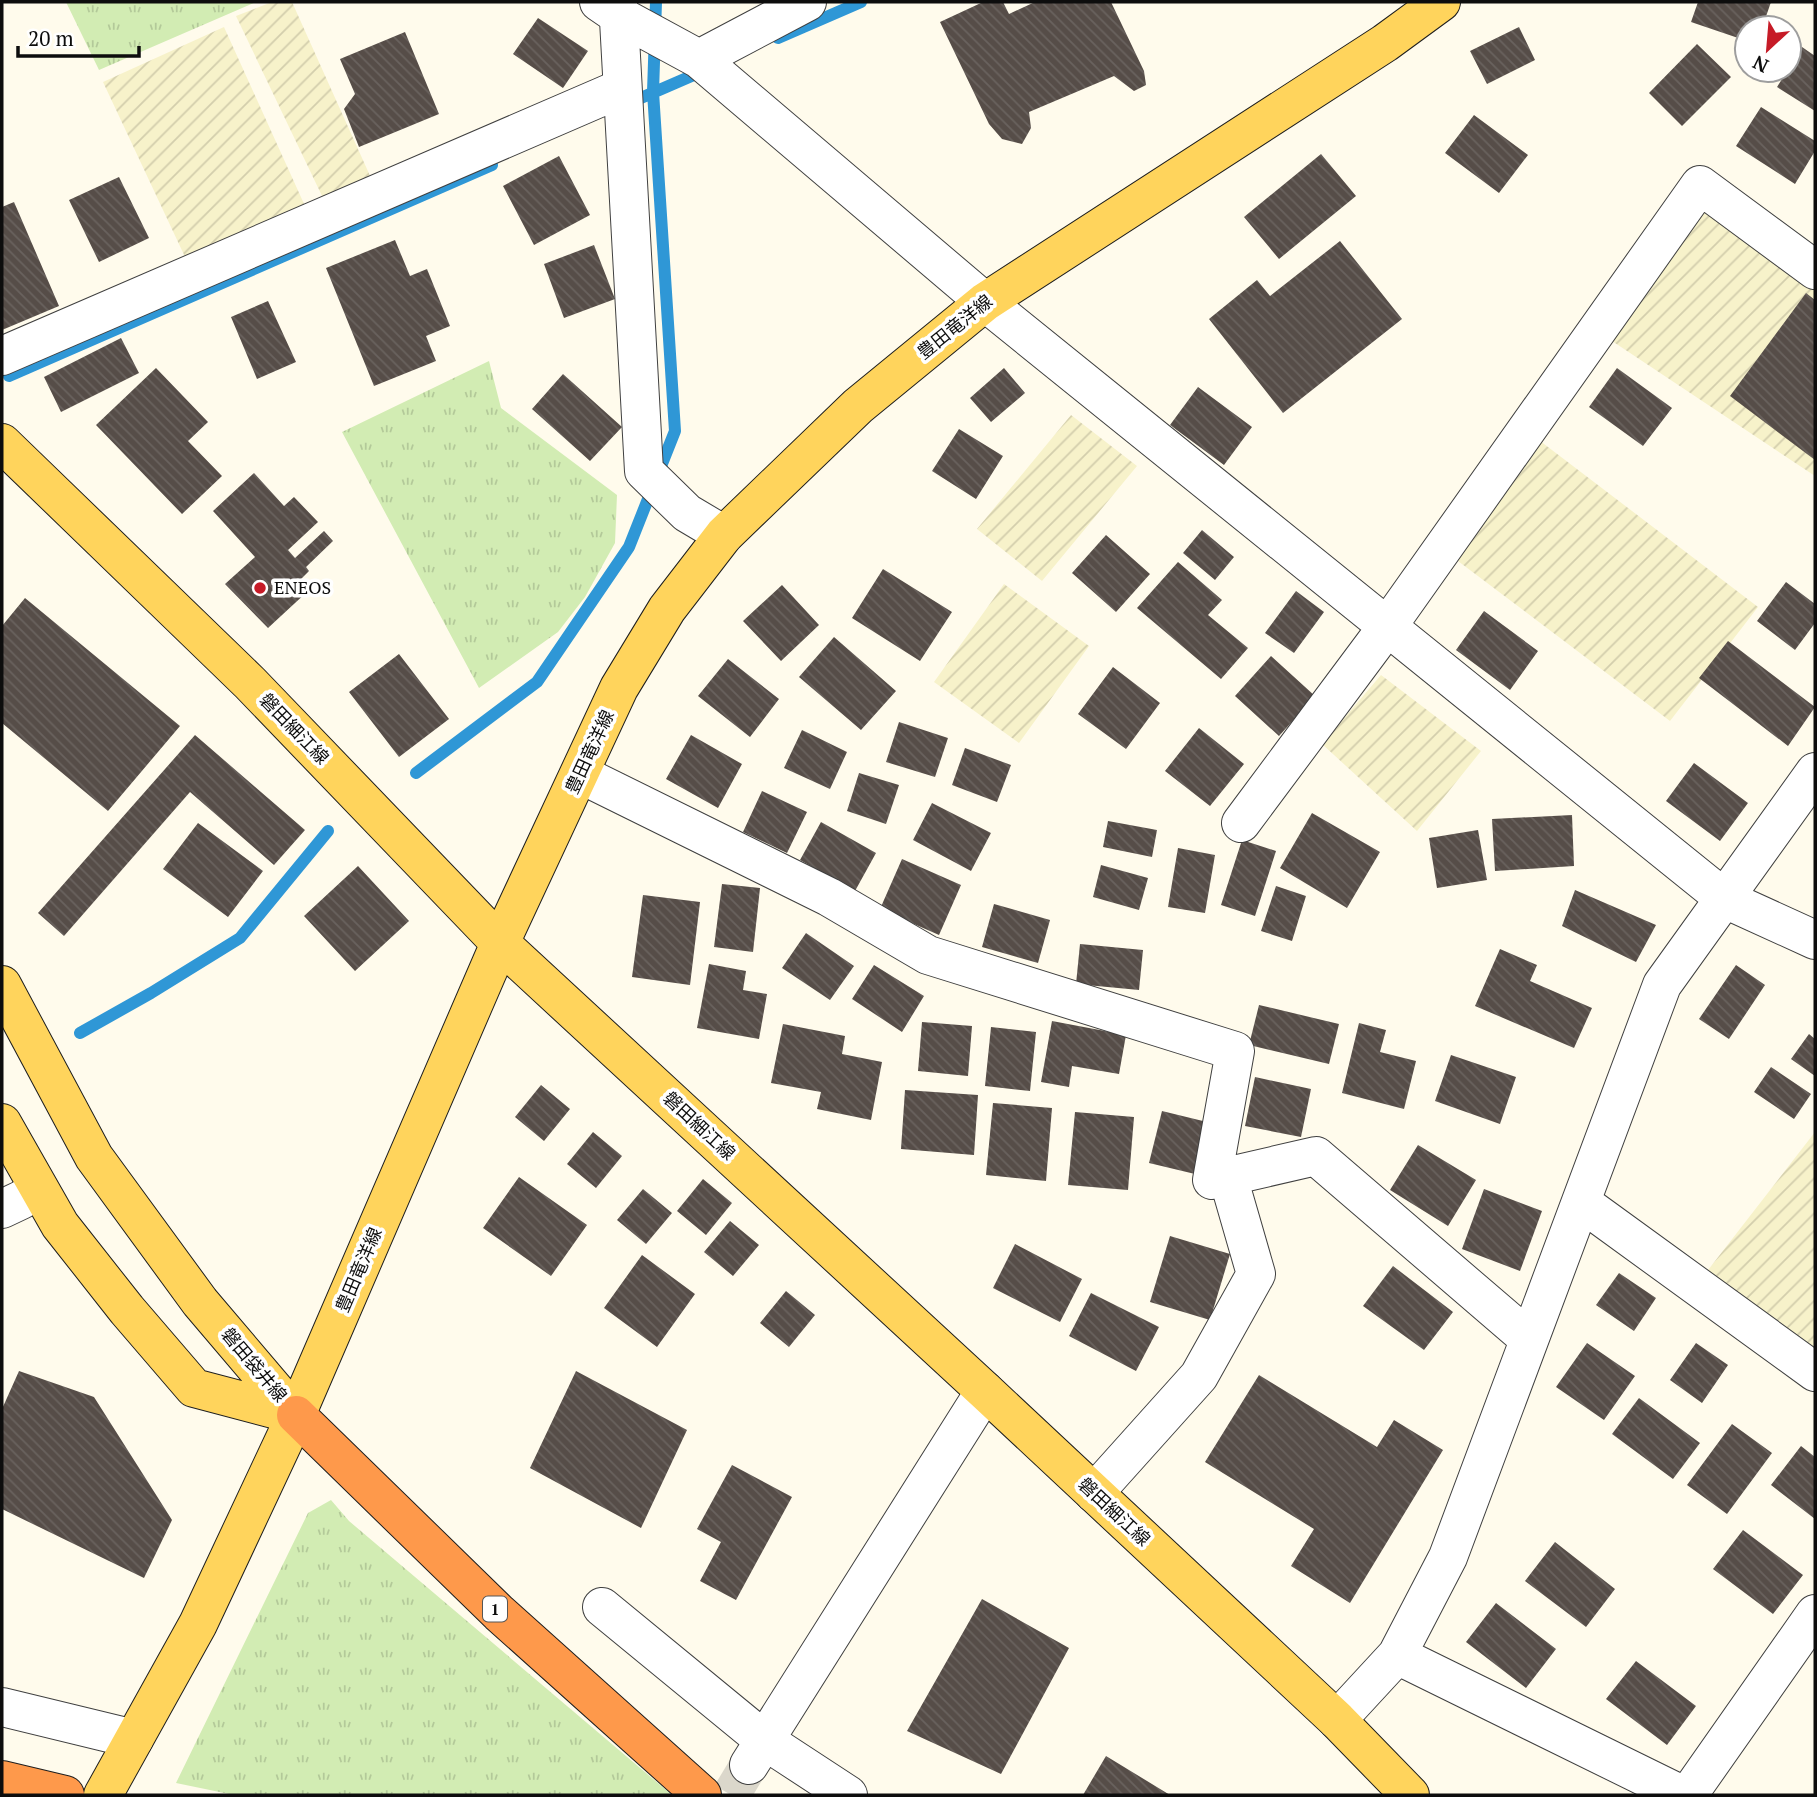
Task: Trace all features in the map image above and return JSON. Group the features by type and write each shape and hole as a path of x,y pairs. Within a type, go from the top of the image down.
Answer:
{"highway":[{"name":"1","path":"296,1415 499,1613 702,1795"},
{"path":"2,1780 65,1795"}],"main road":[{"name":"豊田竜洋線","path":"103,1795 198,1624 296,1415 500,943 619,688 667,609 724,535 858,406 985,302 1385,43 1441,2"},
{"name":"磐田細江線","path":"2,443 250,683 500,943 1337,1720 1410,1795"},
{"name":"磐田袋井線","path":"2,985 94,1157 200,1302 296,1415"},
{"name":"磐田袋井線","path":"2,1123 16,1196 68,1235 127,1310 194,1388 296,1415"}],"street":[{"path":"699,59 807,2"},
{"path":"612,6 699,59 985,302 1725,899 1815,940"},
{"path":"612,6 622,88 644,471 687,513 724,535"},
{"path":"2,356 622,88"},
{"path":"1241,822 1387,626 1700,185 1815,270"},
{"path":"1337,1720 1397,1655 1448,1557 1662,985 1815,772"},
{"path":"580,774 829,897 928,955 1235,1051 1212,1180 1316,1156 1529,1339"},
{"path":"1094,1493 1199,1376 1256,1274 1228,1177"},
{"path":"1581,1202 1815,1371"},
{"path":"756,1753 985,1391"},
{"path":"601,1607 756,1753 849,1795"},
{"path":"1688,1795 1815,1614"},
{"path":"1397,1655 1682,1795"},
{"path":"2,1707 134,1739"}],"shaded area":[{"path":"272,2 292,2 371,178 323,198 236,16"},
{"path":"224,27 305,206 186,259 103,82"},
{"path":"1700,185 1815,276 1815,476 1597,331"},
{"path":"1071,415 1137,466 1042,581 977,529"},
{"path":"1527,431 1758,607 1670,721 1442,549"},
{"path":"1004,584 1089,646 1019,743 934,682"},
{"path":"1381,675 1481,751 1417,831 1322,744"},
{"path":"1815,1132 1815,1353 1705,1274"}],"green space":[{"path":"66,2 256,2 99,70"},
{"path":"489,361 501,408 617,495 615,543 585,597 558,632 479,688 342,432"},
{"path":"331,1500 349,1521 672,1795 234,1795 176,1783 308,1513"}],"building":[{"path":"983,2 1003,2 1009,14 1035,2 1111,2 1144,71 1146,85 1134,91 1114,76 1029,112 1031,128 1022,144 1002,139 989,124 940,22"},
{"path":"1698,2 1771,2 1767,14 1733,14 1733,36 1691,22"},
{"path":"538,18 588,51 563,88 513,54"},
{"path":"1519,27 1535,60 1487,84 1470,51"},
{"path":"405,32 439,114 359,147 344,109 355,94 340,59"},
{"path":"1697,44 1731,77 1682,126 1649,93"},
{"path":"1803,48 1815,56 1815,111 1777,87 1779,84 1803,84"},
{"path":"1761,107 1815,141 1815,151 1795,184 1736,146"},
{"path":"1474,115 1528,155 1499,193 1445,153"},
{"path":"1321,154 1356,196 1279,259 1244,217"},
{"path":"559,156 590,215 534,245 503,186"},
{"path":"119,177 149,238 99,262 69,200"},
{"path":"14,202 59,306 2,330 2,207"},
{"path":"395,240 410,276 427,269 450,326 426,336 436,361 374,386 326,268"},
{"path":"1340,241 1402,319 1283,413 1209,319 1257,280 1270,296"},
{"path":"594,245 615,299 564,318 544,264"},
{"path":"1806,293 1815,300 1815,460 1730,396"},
{"path":"268,301 296,362 257,379 231,317"},
{"path":"121,338 139,373 61,412 44,377"},
{"path":"156,368 208,422 188,441 222,476 182,514 96,425"},
{"path":"1004,368 1025,393 991,422 970,398"},
{"path":"1617,368 1672,408 1643,446 1589,407"},
{"path":"563,374 622,427 590,461 532,409"},
{"path":"1198,387 1252,427 1224,465 1170,425"},
{"path":"959,429 1003,456 976,499 932,471"},
{"path":"254,473 284,506 294,497 318,522 288,550 295,558 324,531 333,541 306,567 309,571 299,581 308,591 268,628 225,584 255,557 213,511"},
{"path":"1202,530 1234,557 1215,580 1183,553"},
{"path":"1106,535 1150,574 1116,612 1072,573"},
{"path":"1178,562 1222,600 1208,615 1248,648 1221,679 1137,608"},
{"path":"883,569 952,612 920,661 852,618"},
{"path":"1786,582 1815,604 1815,623 1795,650 1757,621"},
{"path":"782,585 819,625 781,661 743,621"},
{"path":"1296,591 1324,612 1294,653 1265,633"},
{"path":"25,598 180,726 108,811 2,723 2,626"},
{"path":"1484,611 1538,651 1510,690 1456,650"},
{"path":"834,637 896,691 861,730 799,677"},
{"path":"1728,641 1815,707 1788,746 1699,678"},
{"path":"399,654 449,719 399,757 349,692"},
{"path":"1271,656 1315,696 1279,736 1235,696"},
{"path":"728,659 779,699 750,737 698,696"},
{"path":"1113,667 1160,703 1126,749 1078,714"},
{"path":"899,722 948,738 935,777 886,762"},
{"path":"1199,728 1244,764 1210,806 1165,771"},
{"path":"802,730 847,752 830,789 784,768"},
{"path":"195,735 305,830 274,865 190,792 64,936 38,913"},
{"path":"691,735 742,764 718,808 666,779"},
{"path":"965,748 1011,765 997,802 952,785"},
{"path":"1694,763 1748,803 1720,841 1666,801"},
{"path":"859,773 899,785 886,824 847,811"},
{"path":"762,791 807,812 787,853 743,832"},
{"path":"932,803 991,833 971,871 913,840"},
{"path":"1312,813 1380,852 1347,908 1280,868"},
{"path":"1572,815 1574,866 1495,871 1492,819"},
{"path":"1108,821 1157,830 1152,857 1103,847"},
{"path":"821,822 876,853 855,891 800,860"},
{"path":"198,823 263,871 228,917 163,869"},
{"path":"1478,830 1487,880 1437,888 1429,838"},
{"path":"1242,840 1276,851 1255,916 1221,905"},
{"path":"1178,848 1215,855 1205,913 1168,907"},
{"path":"902,859 961,885 939,935 880,909"},
{"path":"1101,865 1148,878 1139,910 1093,897"},
{"path":"358,866 409,921 355,971 304,916"},
{"path":"722,884 760,888 753,952 714,947"},
{"path":"1276,886 1306,896 1292,941 1261,931"},
{"path":"1575,890 1656,925 1636,962 1562,926"},
{"path":"643,895 700,902 690,985 632,977"},
{"path":"994,904 1050,920 1038,963 982,947"},
{"path":"806,933 854,966 830,1000 782,968"},
{"path":"1080,944 1143,950 1139,990 1076,984"},
{"path":"1500,949 1537,965 1530,981 1592,1008 1574,1048 1475,1006"},
{"path":"709,964 746,971 743,990 767,994 759,1039 697,1028"},
{"path":"874,965 924,996 902,1032 852,999"},
{"path":"1736,965 1765,985 1729,1039 1699,1019"},
{"path":"1259,1005 1339,1024 1329,1064 1249,1045"},
{"path":"1052,1021 1126,1035 1119,1074 1072,1066 1069,1087 1041,1082"},
{"path":"922,1022 972,1026 968,1076 918,1071"},
{"path":"1359,1023 1386,1030 1380,1052 1416,1061 1404,1109 1342,1093"},
{"path":"783,1024 845,1036 842,1054 882,1062 871,1120 817,1109 821,1092 771,1083"},
{"path":"991,1027 1036,1032 1030,1091 985,1086"},
{"path":"1809,1034 1815,1039 1815,1076 1791,1059"},
{"path":"1451,1055 1516,1077 1500,1124 1435,1101"},
{"path":"1771,1067 1811,1094 1794,1119 1754,1092"},
{"path":"1255,1077 1311,1089 1301,1137 1245,1126"},
{"path":"541,1085 570,1109 544,1141 515,1117"},
{"path":"905,1090 978,1095 974,1155 901,1149"},
{"path":"993,1103 1052,1108 1046,1181 986,1175"},
{"path":"1162,1111 1207,1122 1195,1174 1149,1163"},
{"path":"1075,1112 1134,1117 1128,1190 1068,1185"},
{"path":"593,1132 622,1156 596,1188 567,1164"},
{"path":"1418,1145 1476,1180 1448,1226 1390,1190"},
{"path":"519,1177 587,1225 551,1276 483,1228"},
{"path":"703,1179 732,1203 706,1235 677,1211"},
{"path":"643,1189 672,1213 646,1244 617,1220"},
{"path":"1484,1189 1542,1211 1520,1271 1462,1249"},
{"path":"730,1221 759,1245 733,1276 704,1252"},
{"path":"1170,1236 1230,1254 1210,1320 1150,1302"},
{"path":"1015,1244 1082,1279 1060,1322 993,1288"},
{"path":"642,1255 695,1294 657,1347 604,1308"},
{"path":"1393,1266 1453,1312 1424,1350 1363,1306"},
{"path":"1619,1273 1656,1298 1634,1331 1596,1305"},
{"path":"786,1291 815,1315 789,1347 760,1323"},
{"path":"1091,1293 1159,1327 1136,1371 1069,1336"},
{"path":"1587,1343 1635,1376 1604,1420 1556,1387"},
{"path":"1696,1343 1728,1365 1702,1403 1670,1380"},
{"path":"19,1371 94,1397 172,1520 144,1578 2,1509 2,1409"},
{"path":"576,1371 687,1430 641,1528 530,1468"},
{"path":"1259,1375 1377,1447 1394,1420 1443,1450 1350,1603 1291,1566 1314,1529 1205,1462"},
{"path":"1639,1398 1700,1443 1673,1479 1612,1434"},
{"path":"1732,1424 1772,1453 1727,1514 1687,1485"},
{"path":"1801,1446 1815,1457 1815,1519 1771,1485"},
{"path":"732,1465 792,1497 736,1600 700,1581 721,1542 697,1529"},
{"path":"1743,1530 1803,1575 1773,1614 1713,1569"},
{"path":"1555,1542 1615,1589 1586,1627 1525,1581"},
{"path":"982,1599 1069,1648 1001,1774 907,1731"},
{"path":"1496,1603 1556,1649 1526,1688 1466,1642"},
{"path":"1636,1661 1696,1706 1667,1745 1606,1699"},
{"path":"1106,1756 1170,1795 1083,1795"}],"waterway":[{"path":"416,773 537,682 629,547 675,431 653,92 656,2"},
{"path":"778,38 861,2"},
{"path":"627,104 703,71"},
{"path":"9,376 492,165"},
{"path":"80,1033 240,938 328,831"}],"tunnel":[{"path":"731,1795 749,1765"}],"place":[{"name":"ENEOS","path":"260,588"}]}
